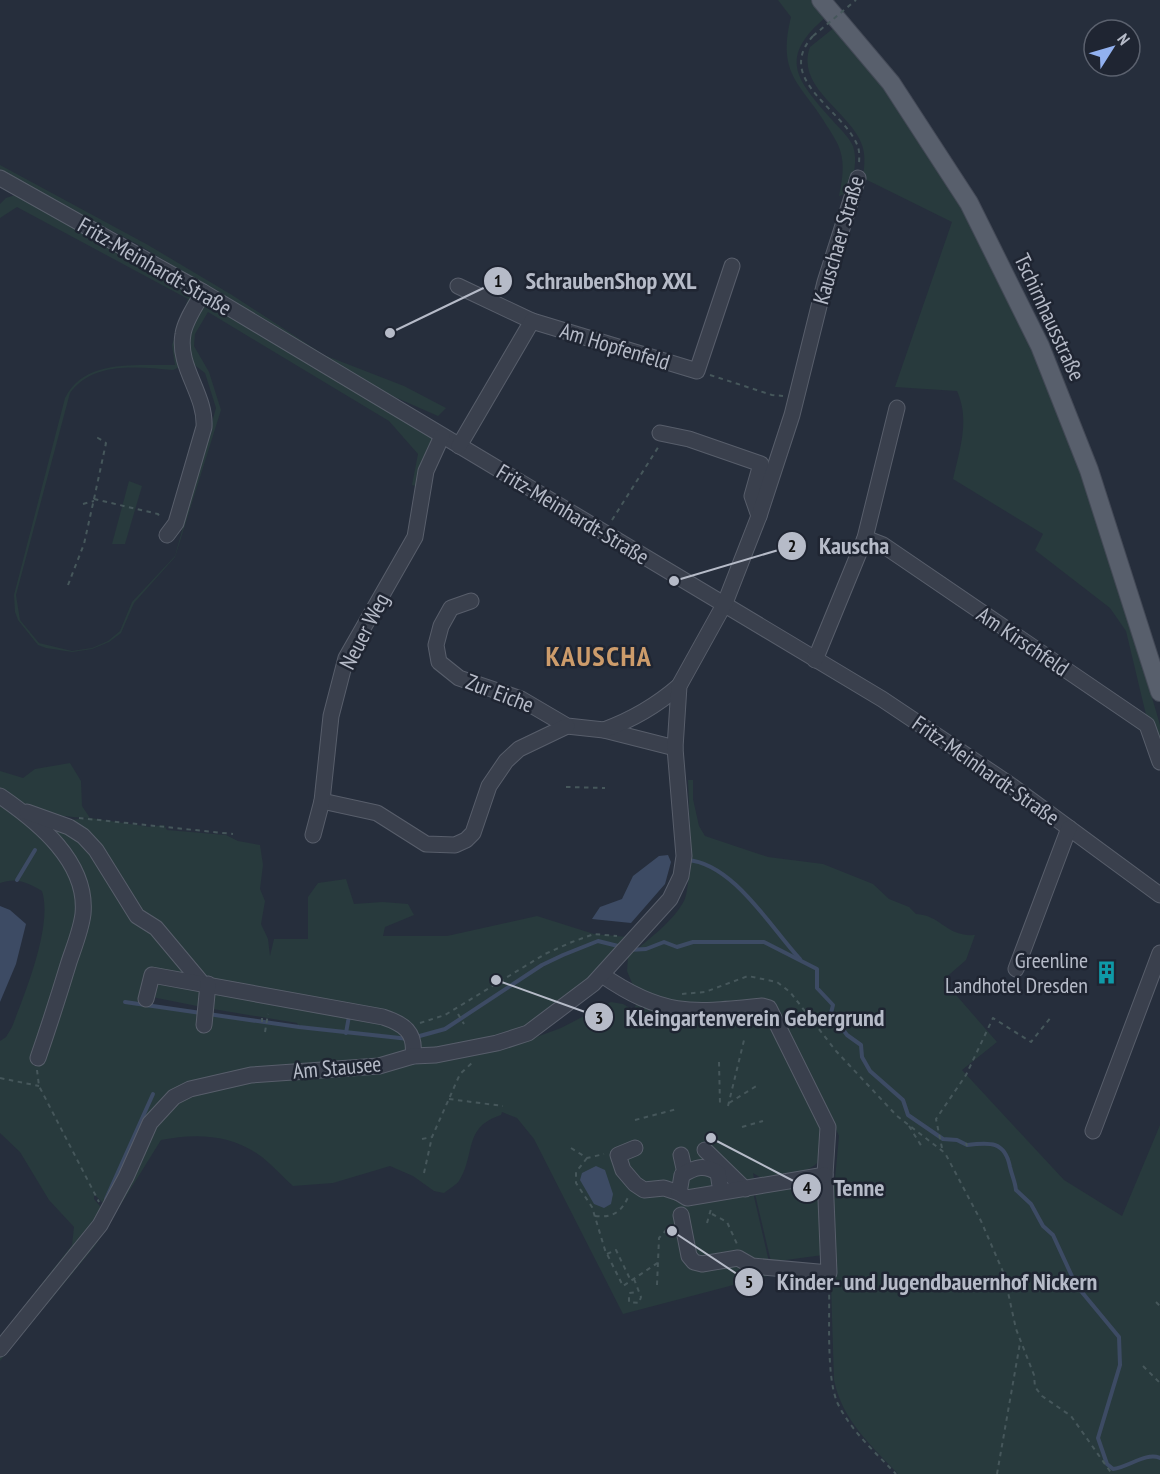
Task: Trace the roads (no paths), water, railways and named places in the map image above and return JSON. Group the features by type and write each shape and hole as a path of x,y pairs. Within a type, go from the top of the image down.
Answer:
{"main road":[{"name":"Tschirnhausstraße","path":"821,0 891,83 969,203 1040,345 1089,470 1160,692"}],"street":[{"name":"Kauschaer Straße","path":"724,603 759,516 799,388 825,282 858,178"},
{"name":"Fritz-Meinhardt-Straße","path":"0,179 203,292 892,705 1069,828 1160,895"},
{"name":"Am Hopfenfeld","path":"458,286 532,321 697,371 732,266"},
{"path":"167,535 176,523 204,427 205,413 202,400 182,350 183,332 203,292"},
{"name":"Am Hopfenfeld","path":"459,446 532,321"},
{"path":"815,660 865,538 897,408"},
{"path":"665,434 689,439 761,464 752,496 759,516"},
{"name":"Neuer Weg","path":"313,835 322,801 331,716 346,658 415,537 426,471 442,436"},
{"name":"Am Kirschfeld","path":"865,538 883,545 1147,725 1160,762"},
{"name":"Zur Eiche","path":"471,601 451,608 441,626 436,645 440,662 459,678 521,699 567,726 604,730 675,748"},
{"name":"Zur Eiche","path":"604,730 634,719 657,705 679,686 724,603"},
{"name":"Zur Eiche","path":"678,783 675,748 679,686"},
{"name":"Zur Eiche","path":"322,801 377,813 426,844 455,845 466,840 473,833 489,786 506,761 519,749 567,726"},
{"name":"Am Stausee","path":"0,1349 108,1212 150,1123 174,1097 190,1089 250,1075 379,1066 411,1040 436,1055 497,1043 528,1033 585,992 635,941 670,899 681,876 683,861 678,783"},
{"path":"0,796 20,810 53,840 69,860 83,903 80,927 38,1058"},
{"path":"20,810 69,827 83,836 96,850 137,916 156,928 205,984 204,1025"},
{"path":"1016,969 1069,828"},
{"path":"1093,1131 1160,954"},
{"path":"146,999 152,975 336,1011 383,1017 411,1040"},
{"path":"602,975 631,995 661,1007 698,1013 762,1006 769,1008 828,1126 825,1174 829,1273 752,1266 738,1258 702,1264 694,1262 689,1256 676,1221 682,1194 682,1175 693,1168 718,1168"},
{"path":"635,1148 618,1155 623,1170 635,1184 644,1190 664,1188 682,1194 721,1192 825,1174"},
{"path":"705,1150 718,1168 745,1189"},
{"path":"681,1155 685,1173"},
{"path":"718,1168 721,1192"}],"water":[{"path":"668,855 671,862 665,884 631,923 592,919 600,907 622,899 633,876 659,856"},
{"path":"0,906 10,910 26,924 16,964 0,1002"},
{"path":"596,1166 605,1170 613,1194 611,1204 604,1208 594,1204 580,1180 582,1173"}],"waterway":[{"path":"17,880 35,850"},
{"path":"687,860 704,864 720,872 735,884 800,959"},
{"path":"416,1037 445,1029 542,965 563,955 598,941 622,947"},
{"path":"629,950 646,949 664,942 677,947 693,942 764,942 817,969 817,988 833,1005 831,1013 847,1035 861,1045 862,1057 870,1071 903,1100 908,1115 943,1139 957,1140 967,1145 995,1145 1004,1152 1008,1158 1016,1190 1031,1204 1043,1226 1053,1235 1076,1285 1119,1337 1120,1365 1098,1438 1107,1464 1113,1469 1143,1458 1160,1458"},
{"path":"125,1002 201,1013"},
{"path":"208,1014 409,1039"},
{"path":"346,1033 349,1016"},
{"path":"106,1199 153,1094"}],"place":[{"name":"SchraubenShop XXL","path":"390,333"},
{"name":"Kauscha","path":"674,581"},
{"name":"Greenline Landhotel Dresden","path":"1106,973"},
{"name":"Kleingartenverein Gebergrund","path":"496,980"},
{"name":"Tenne","path":"711,1138"},
{"name":"Kinder- und Jugendbauernhof Nickern","path":"672,1231"}],"district":[{"name":"KAUSCHA","path":"599,655"}]}
